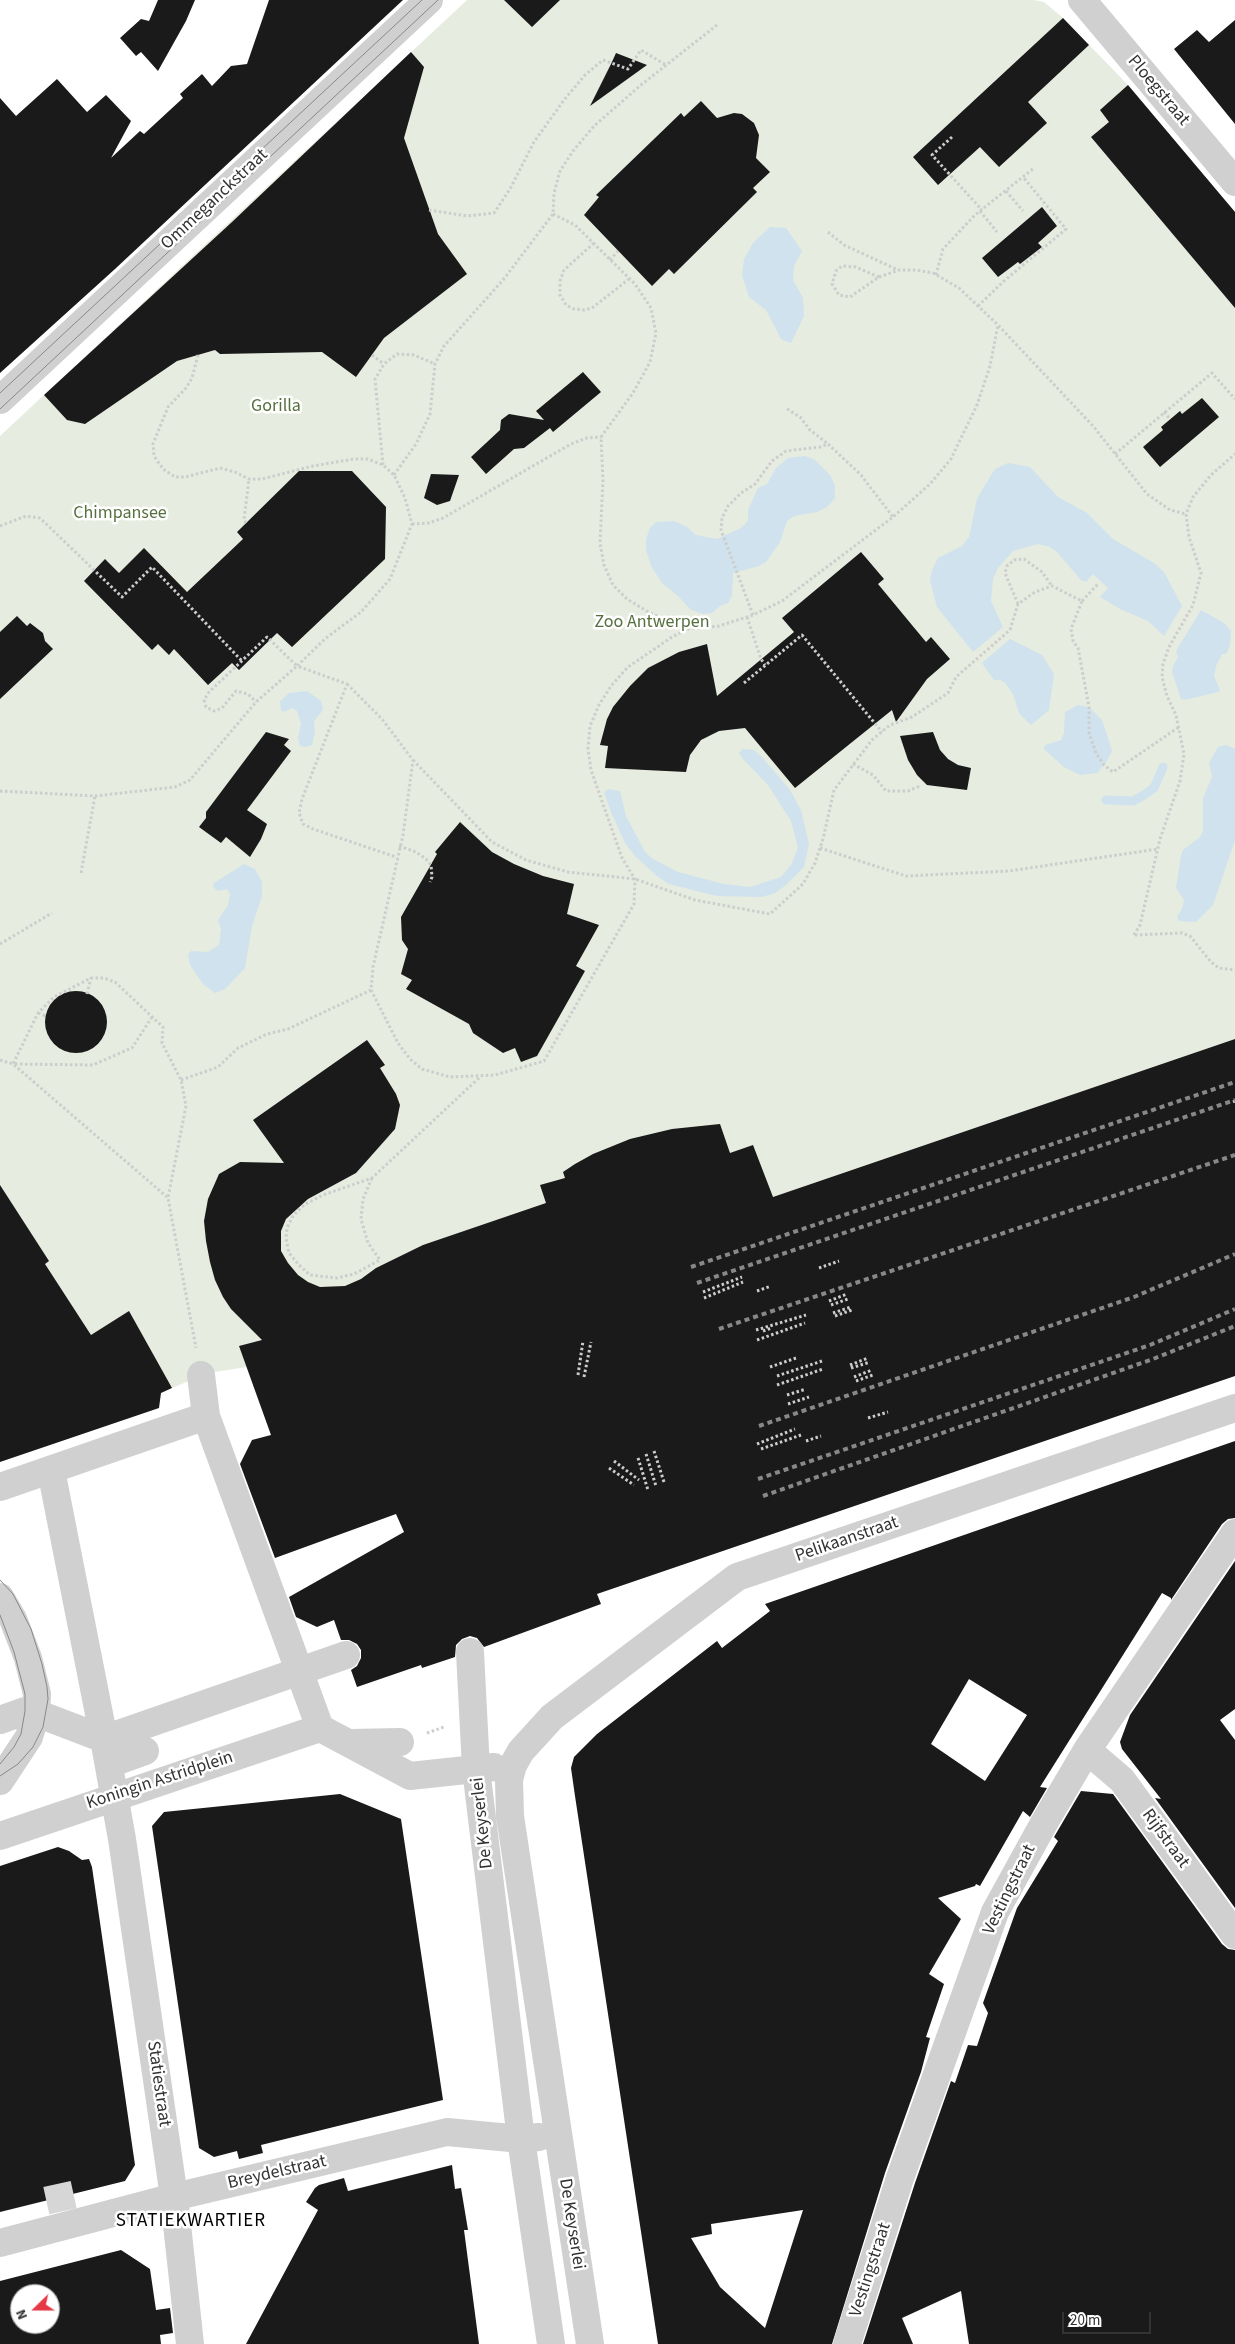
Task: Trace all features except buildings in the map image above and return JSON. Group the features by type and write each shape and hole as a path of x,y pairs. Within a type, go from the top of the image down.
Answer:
{"street":[{"name":"Ommeganckstraat","path":"0,400 429,0"},
{"name":"Ploegstraat","path":"1082,0 1235,182"},
{"path":"201,1375 206,1416 320,1728 410,1776 476,1769 470,1652"},
{"name":"Pelikaanstraat","path":"513,1765 521,1751 552,1717 737,1577 1235,1408"},
{"path":"0,1487 206,1416"},
{"path":"51,1470 106,1752"},
{"name":"Vestingstraat","path":"847,2344 900,2178 995,1912 1087,1750 1235,1533"},
{"path":"0,1598 13,1619 34,1676 37,1694 36,1713 29,1737 0,1781"},
{"path":"106,1752 300,1671 346,1655"},
{"path":"0,1720 25,1712 36,1713 106,1752 145,1751"},
{"name":"Koningin Astridplein","path":"0,1836 320,1728"},
{"path":"349,1743 400,1742"},
{"name":"Rijfstraat","path":"1087,1750 1122,1780 1235,1935"},
{"name":"Statiestraat","path":"106,1752 120,1826 174,2197 190,2344"},
{"name":"De Keyserlei","path":"551,2344 521,2139 476,1769 513,1765 509,1780 510,1816 590,2344"},
{"name":"Breydelstraat","path":"0,2243 174,2197 447,2132 521,2139 558,2134"}],"path":[{"path":"394,475 416,444 430,414 435,364 444,346 503,280 553,214 554,192 560,170 594,126 666,65 717,26"},
{"path":"429,210 467,216 494,213 510,189 534,142 569,94 585,75 602,60 628,68 641,50 666,65"},
{"path":"952,137 932,155 997,232"},
{"path":"936,275 943,249 981,211 1034,168"},
{"path":"978,306 1031,256 1066,229 1023,177"},
{"path":"1006,190 1023,211"},
{"path":"553,214 575,225 594,243 628,279 651,308 656,334 650,362 633,393 601,437 603,480 600,543 604,565 613,585 627,599 642,609 688,629"},
{"path":"828,232 844,245 899,270"},
{"path":"594,243 564,270 560,281 560,295 566,305 574,309 584,310 592,308 628,279"},
{"path":"610,260 618,251"},
{"path":"879,277 856,267 842,266 836,271 832,284 839,295 850,297 879,277 899,270 916,270 936,275 959,288 998,325 1093,426 1147,494 1170,510 1186,514"},
{"path":"413,760 403,835 396,857 373,967 371,990 398,1042 410,1060 422,1069 450,1077 480,1077 544,1061 634,904 635,880 622,858 591,770 588,749 590,726 599,705 611,686 628,667 672,637 688,629 719,626 747,617 782,601 893,518 930,484 951,459 977,405 990,366 998,325"},
{"path":"0,791 95,796 175,787 190,780 256,702 326,638 361,612 390,579 412,524 405,498 394,475 383,465 368,459 354,459 313,466 262,479 249,479 235,472 220,468 184,477 175,477 163,469 154,456 153,444 168,407 186,388 192,378 198,354"},
{"path":"383,465 375,379 384,364 397,354 414,355 435,364"},
{"path":"372,355 384,364"},
{"path":"1115,454 1212,374 1235,399"},
{"path":"786,409 800,417 810,430 861,475 893,518"},
{"path":"1164,412 1170,419"},
{"path":"412,524 429,523 443,518 571,444 587,438 601,437"},
{"path":"753,615 723,536 722,518 728,506 741,493 755,484 772,461 786,451 820,447 828,444"},
{"path":"1235,454 1211,475 1194,498 1186,514 1189,537 1201,573 1193,605 1169,647 1162,677 1179,727 1184,754 1180,781 1158,849 1140,925 1134,935 1182,933 1190,936 1211,962 1219,968 1235,970"},
{"path":"246,523 244,520 249,479"},
{"path":"0,526 26,516 40,518 122,597 152,567 242,661"},
{"path":"1018,604 1005,573 1007,566 1014,560 1024,559 1042,572 1052,586 1082,601"},
{"path":"1099,583 1082,601 1071,629 1073,641 1078,648 1089,707 1089,733 1096,754 1104,765 1113,772 1179,727"},
{"path":"256,702 248,694 236,691 222,708 214,711 206,707 204,700 208,692 267,637 297,666 347,684 382,719 413,760 492,842 517,856 568,872 635,880 694,900 770,914 803,884 820,848 834,790 872,740 890,725 912,717 925,707 943,698 948,693 956,677 1010,630 1018,604 1035,592 1052,586"},
{"path":"747,617 761,659 765,665"},
{"path":"744,683 802,635 882,732"},
{"path":"347,684 299,813 303,824 313,830 396,857"},
{"path":"853,764 872,775 886,791 908,791 920,786"},
{"path":"81,873 95,796"},
{"path":"399,846 416,852 426,859 431,865 432,877 430,882"},
{"path":"820,848 906,876 1009,871 1158,849"},
{"path":"0,944 52,913"},
{"path":"87,994 91,978"},
{"path":"13,1064 38,1013 54,996 91,978 104,978 115,982 163,1026 162,1042 181,1080 186,1106 168,1198 201,1375"},
{"path":"181,1080 218,1067 238,1048 267,1034 288,1029 371,990"},
{"path":"38,1013 46,1016"},
{"path":"0,1060 13,1064 94,1065 132,1048 152,1017"},
{"path":"13,1064 168,1198"},
{"path":"372,1178 323,1195 304,1205 293,1216 287,1228 286,1238 289,1253 298,1266 310,1275 337,1278 354,1274 380,1260 368,1244 361,1219 363,1199 372,1178 480,1077"},
{"path":"819,1269 839,1262"},
{"path":"703,1292 742,1277"},
{"path":"704,1298 743,1282"},
{"path":"757,1291 771,1286"},
{"path":"847,1294 830,1303 848,1299"},
{"path":"834,1315 852,1308"},
{"path":"756,1330 806,1316"},
{"path":"763,1331 784,1323"},
{"path":"757,1340 805,1323"},
{"path":"766,1338 787,1330"},
{"path":"578,1375 583,1340"},
{"path":"584,1377 591,1342"},
{"path":"770,1367 796,1358"},
{"path":"851,1366 869,1360"},
{"path":"777,1376 822,1361"},
{"path":"776,1385 823,1369"},
{"path":"854,1377 872,1370"},
{"path":"856,1381 873,1375"},
{"path":"787,1395 806,1389"},
{"path":"788,1404 809,1397"},
{"path":"868,1419 889,1413"},
{"path":"757,1444 795,1429"},
{"path":"761,1449 800,1435"},
{"path":"806,1441 821,1436"},
{"path":"654,1451 664,1482"},
{"path":"646,1454 656,1486"},
{"path":"638,1458 648,1490"},
{"path":"614,1461 639,1480"},
{"path":"609,1468 634,1486"}],"green space":[{"name":"Zoo Antwerpen","path":"467,0 1034,0 1044,2 1063,18 1128,85 1235,212 1235,1039 542,1276 247,1367 208,1373 172,1388 169,1383 154,1392 160,1400 157,1409 0,1342 0,436"}],"water":[{"path":"770,227 786,228 802,251 794,266 793,280 803,298 804,316 791,343 781,339 766,310 749,297 742,275 744,259 753,243"},
{"path":"805,456 815,460 830,475 835,486 835,498 827,507 817,512 794,516 787,521 780,542 766,562 759,566 733,573 732,596 728,603 720,606 712,613 703,614 691,610 662,583 651,566 646,550 646,539 650,528 656,522 674,521 687,527 696,535 717,539 741,528 748,521 748,510 758,488 767,484 776,468 788,458"},
{"path":"1008,463 1030,467 1058,497 1087,513 1113,539 1154,563 1164,572 1182,606 1164,636 1148,621 1122,610 1100,597 1108,588 1093,574 1086,582 1081,580 1057,552 1050,547 1038,544 1013,551 998,568 993,579 991,601 1003,627 973,652 937,607 930,580 932,570 938,558 962,546 969,537 977,499 995,469"},
{"path":"1201,610 1224,623 1231,631 1230,646 1226,654 1222,654 1216,666 1214,676 1220,690 1185,700 1181,699 1172,672 1173,666 1178,657 1176,651"},
{"path":"1010,639 1042,655 1054,674 1049,710 1031,725 1019,713 1013,694 1005,683 1000,680 994,680 982,663"},
{"path":"307,691 321,701 323,710 314,721 315,732 312,745 305,747 300,746 298,739 301,724 297,711 292,708 284,712 281,710 280,701 289,693"},
{"path":"1078,705 1089,707 1102,720 1112,751 1107,761 1097,773 1080,775 1064,767 1044,749 1045,745 1061,740 1064,733 1065,712"},
{"path":"1226,745 1235,749 1235,840 1213,905 1196,922 1179,921 1177,917 1182,909 1184,900 1176,888 1181,855 1183,850 1200,837 1203,831 1203,798 1212,777 1209,763 1218,747"},
{"path":"742,749 754,750 762,757 790,790 801,810 809,844 804,867 775,893 762,897 717,896 669,884 635,856 625,843 604,792 609,789 620,791 626,816 645,852 653,859 678,872 724,884 750,887 781,877 791,865 798,848 791,821 768,785 742,758 739,753"},
{"path":"244,864 255,869 262,882 262,896 252,926 245,968 225,989 215,993 203,984 190,965 188,954 191,951 208,952 219,945 221,929 218,920 228,905 230,894 227,889 218,891 213,887 214,883"}],"waterway":[{"path":"1106,800 1133,801 1144,795 1154,788 1163,767"}],"tunnel":[{"path":"57,2184 66,2225"}],"tram line":[{"path":"0,393 422,0"},
{"path":"0,409 438,0"},
{"path":"0,1580 13,1594 31,1629 42,1664 48,1699 43,1727 33,1747 18,1764 0,1776"},
{"path":"0,1615 14,1652 25,1694 25,1711 21,1734 14,1747 0,1764"}],"railway":[{"path":"691,1267 1235,1082"},
{"path":"697,1283 1235,1100"},
{"path":"719,1329 1235,1155"},
{"path":"759,1426 1134,1297 1235,1254"},
{"path":"758,1479 1150,1345 1235,1309"},
{"path":"763,1496 1153,1359 1235,1326"}],"district":[{"name":"STATIEKWARTIER","path":"191,2222"}],"park label":[{"name":"Gorilla","path":"276,407"},
{"name":"Chimpansee","path":"120,514"}]}
